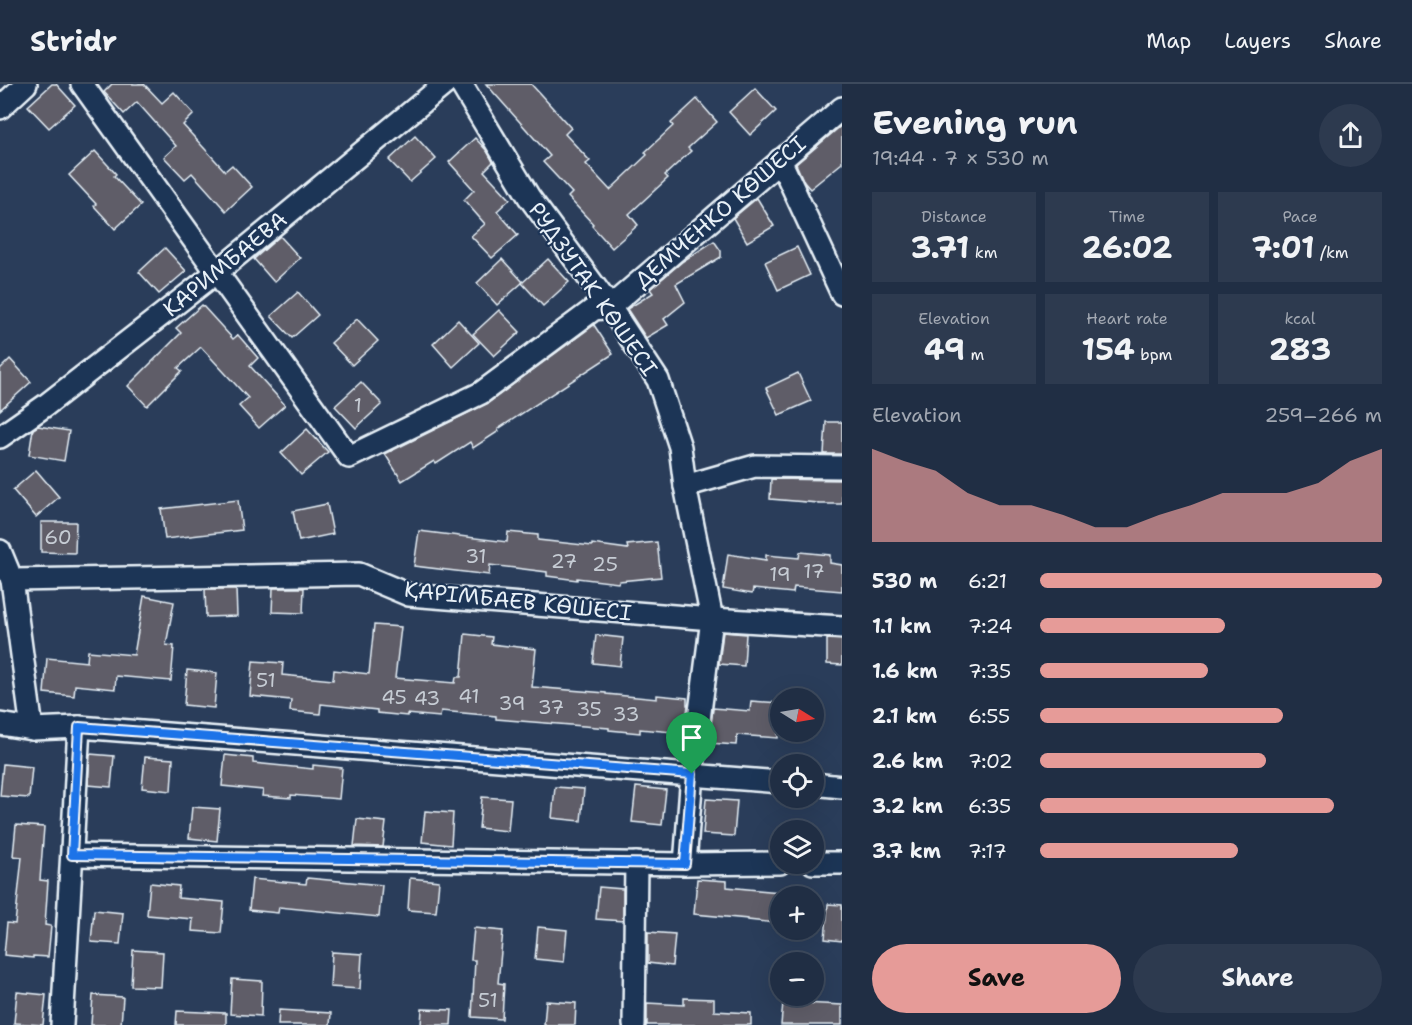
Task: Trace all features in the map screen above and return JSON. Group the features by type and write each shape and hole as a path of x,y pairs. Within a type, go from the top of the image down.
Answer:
{"street":[{"path":"0,108 26,84"},
{"path":"82,84 217,272"},
{"name":"КАРИМБАЕВА","path":"0,436 46,405 217,272 445,84"},
{"name":"РУДЗУТАК КӨШЕСІ","path":"461,84 529,197 610,307 658,380 680,447 685,486 712,619 692,774 685,864"},
{"name":"ДЕМЧЕНКО КӨШЕСІ","path":"217,272 349,458 481,393 594,309 610,307 842,108"},
{"path":"780,160 842,294"},
{"path":"685,486 755,466 842,467"},
{"path":"0,551 12,580 32,729"},
{"name":"ҚАРІМБАЕВ КӨШЕСІ","path":"12,580 359,574 410,595 842,627"},
{"path":"0,724 32,729 79,727 770,781"},
{"path":"63,1025 79,727"},
{"path":"824,785 842,787"},
{"path":"72,855 770,864"},
{"path":"634,1025 636,863"},
{"path":"824,863 842,863"}],"building":[{"path":"52,84 56,84 75,105 49,128 28,106"},
{"path":"112,84 144,84 162,103 174,92 194,114 183,125 225,171 232,165 252,187 226,211 192,173 185,179 164,157 176,146 137,102 124,114 104,92"},
{"path":"486,84 531,84 571,128 565,134 590,161 586,164 610,190 647,155 645,152 697,99 717,122 688,148 691,151 665,175 668,178 629,214 638,225 612,248 568,197 572,193 543,162 550,156"},
{"path":"755,88 776,111 750,135 729,112"},
{"path":"842,125 842,163 810,189 804,182 796,164"},
{"path":"415,136 436,159 410,182 389,160"},
{"path":"475,138 493,162 484,171 510,199 497,211 518,235 492,258 471,236 485,224 464,200 474,190 449,162"},
{"path":"95,151 141,205 115,229 69,175"},
{"path":"757,198 774,226 747,242 733,218"},
{"path":"280,236 300,258 274,282 254,259"},
{"path":"714,241 721,251 721,257 676,284 685,302 664,319 668,325 646,338 627,309 653,293 650,289 683,261"},
{"path":"797,247 810,275 778,290 765,262"},
{"path":"165,248 186,271 159,294 139,272"},
{"path":"502,259 523,282 497,305 477,283"},
{"path":"548,259 569,282 543,306 522,283"},
{"path":"298,292 318,315 292,338 271,316"},
{"path":"202,305 233,339 238,335 258,358 250,366 285,405 259,428 239,406 248,398 201,347 178,368 182,371 147,406 128,386 181,333 176,328"},
{"path":"499,310 520,332 494,356 473,334"},
{"path":"357,319 378,341 352,365 331,343"},
{"path":"458,320 479,343 453,367 433,344"},
{"path":"594,325 613,354 498,429 499,431 473,448 470,442 436,464 434,461 402,481 385,454 488,403"},
{"path":"10,359 31,382 0,410 0,369"},
{"path":"798,373 811,401 779,415 766,388"},
{"path":"361,382 382,404 356,428 335,406"},
{"path":"826,422 842,422 842,454 824,454"},
{"path":"38,426 69,431 64,461 29,455 33,429"},
{"path":"307,429 328,452 301,475 281,453"},
{"path":"36,470 59,497 36,517 13,490"},
{"path":"771,479 842,480 842,504 770,499"},
{"path":"238,500 242,530 165,539 161,509"},
{"path":"327,504 333,534 299,541 293,511"},
{"path":"41,522 76,522 75,553 41,552"},
{"path":"419,531 507,542 508,532 538,535 538,540 628,549 627,545 657,542 661,577 619,581 618,583 547,576 547,572 490,565 489,575 414,566"},
{"path":"800,552 830,555 830,563 842,565 842,591 794,587 793,593 753,589 752,594 723,589 728,554 766,560 766,555 799,558"},
{"path":"273,588 304,588 303,613 272,612"},
{"path":"205,589 236,589 237,616 206,617"},
{"path":"144,596 174,602 166,645 174,646 171,681 116,676 115,689 75,685 74,696 44,693 47,658 87,662 88,651 134,655"},
{"path":"374,625 401,627 395,678 455,683 456,677 461,677 465,634 492,637 491,644 536,649 532,687 657,699 657,695 687,698 684,733 640,729 640,733 609,730 609,728 496,719 496,716 441,711 440,717 407,714 407,716 321,704 320,714 290,711 291,700 250,696 253,661 283,663 282,675 333,680 334,670 369,674"},
{"path":"723,632 746,634 744,666 719,664"},
{"path":"596,635 623,638 620,666 593,663"},
{"path":"827,639 842,640 842,665 827,664"},
{"path":"187,670 217,673 214,708 184,705"},
{"path":"751,701 770,702 770,737 737,735 736,745 709,743 713,708 750,711"},
{"path":"90,754 114,756 111,787 88,785"},
{"path":"225,755 253,758 253,763 313,769 313,765 342,768 339,799 291,795 291,798 262,796 263,790 222,786"},
{"path":"145,757 173,759 171,791 142,788"},
{"path":"3,764 32,767 29,798 0,796"},
{"path":"555,787 584,789 581,821 552,818"},
{"path":"636,787 666,790 662,825 632,822"},
{"path":"482,797 511,799 508,831 479,828"},
{"path":"706,799 737,801 734,836 703,834"},
{"path":"192,807 220,809 217,841 189,838"},
{"path":"425,811 453,813 451,845 422,842"},
{"path":"357,819 386,822 383,847 354,846"},
{"path":"16,825 44,827 40,880 48,881 45,925 51,926 48,957 4,955 7,923 15,924 22,857 13,856"},
{"path":"307,878 382,885 379,917 279,907 278,913 249,910 252,879 306,884"},
{"path":"410,878 439,881 436,912 408,910"},
{"path":"697,879 727,881 727,887 770,891 770,922 694,914"},
{"path":"150,883 179,886 178,898 224,902 221,933 192,931 193,919 147,915"},
{"path":"599,887 623,889 623,921 596,919"},
{"path":"828,904 842,905 842,941 825,939"},
{"path":"94,910 123,913 120,944 91,942"},
{"path":"538,927 567,930 564,962 535,959"},
{"path":"474,928 503,931 498,983 504,984 502,1019 472,1017 475,960 471,960"},
{"path":"648,932 675,934 672,966 648,963"},
{"path":"133,950 163,952 161,987 131,986"},
{"path":"332,952 362,954 360,989 330,987"},
{"path":"232,979 262,981 261,1016 230,1014"},
{"path":"17,992 46,995 43,1025 14,1023"},
{"path":"93,995 123,997 121,1025 91,1025"},
{"path":"684,998 714,999 714,1011 751,1013 751,1025 647,1025 647,1003 684,1005"},
{"path":"546,1001 576,1003 575,1025 544,1025"},
{"path":"842,1005 842,1025 781,1025 783,1006"},
{"path":"422,1009 452,1010 451,1025 421,1025"},
{"path":"279,1010 331,1013 330,1025 278,1025"},
{"path":"177,1011 226,1013 226,1025 176,1025"}],"route":[{"path":"79,727 692,774 685,864 72,855 79,727"}]}
